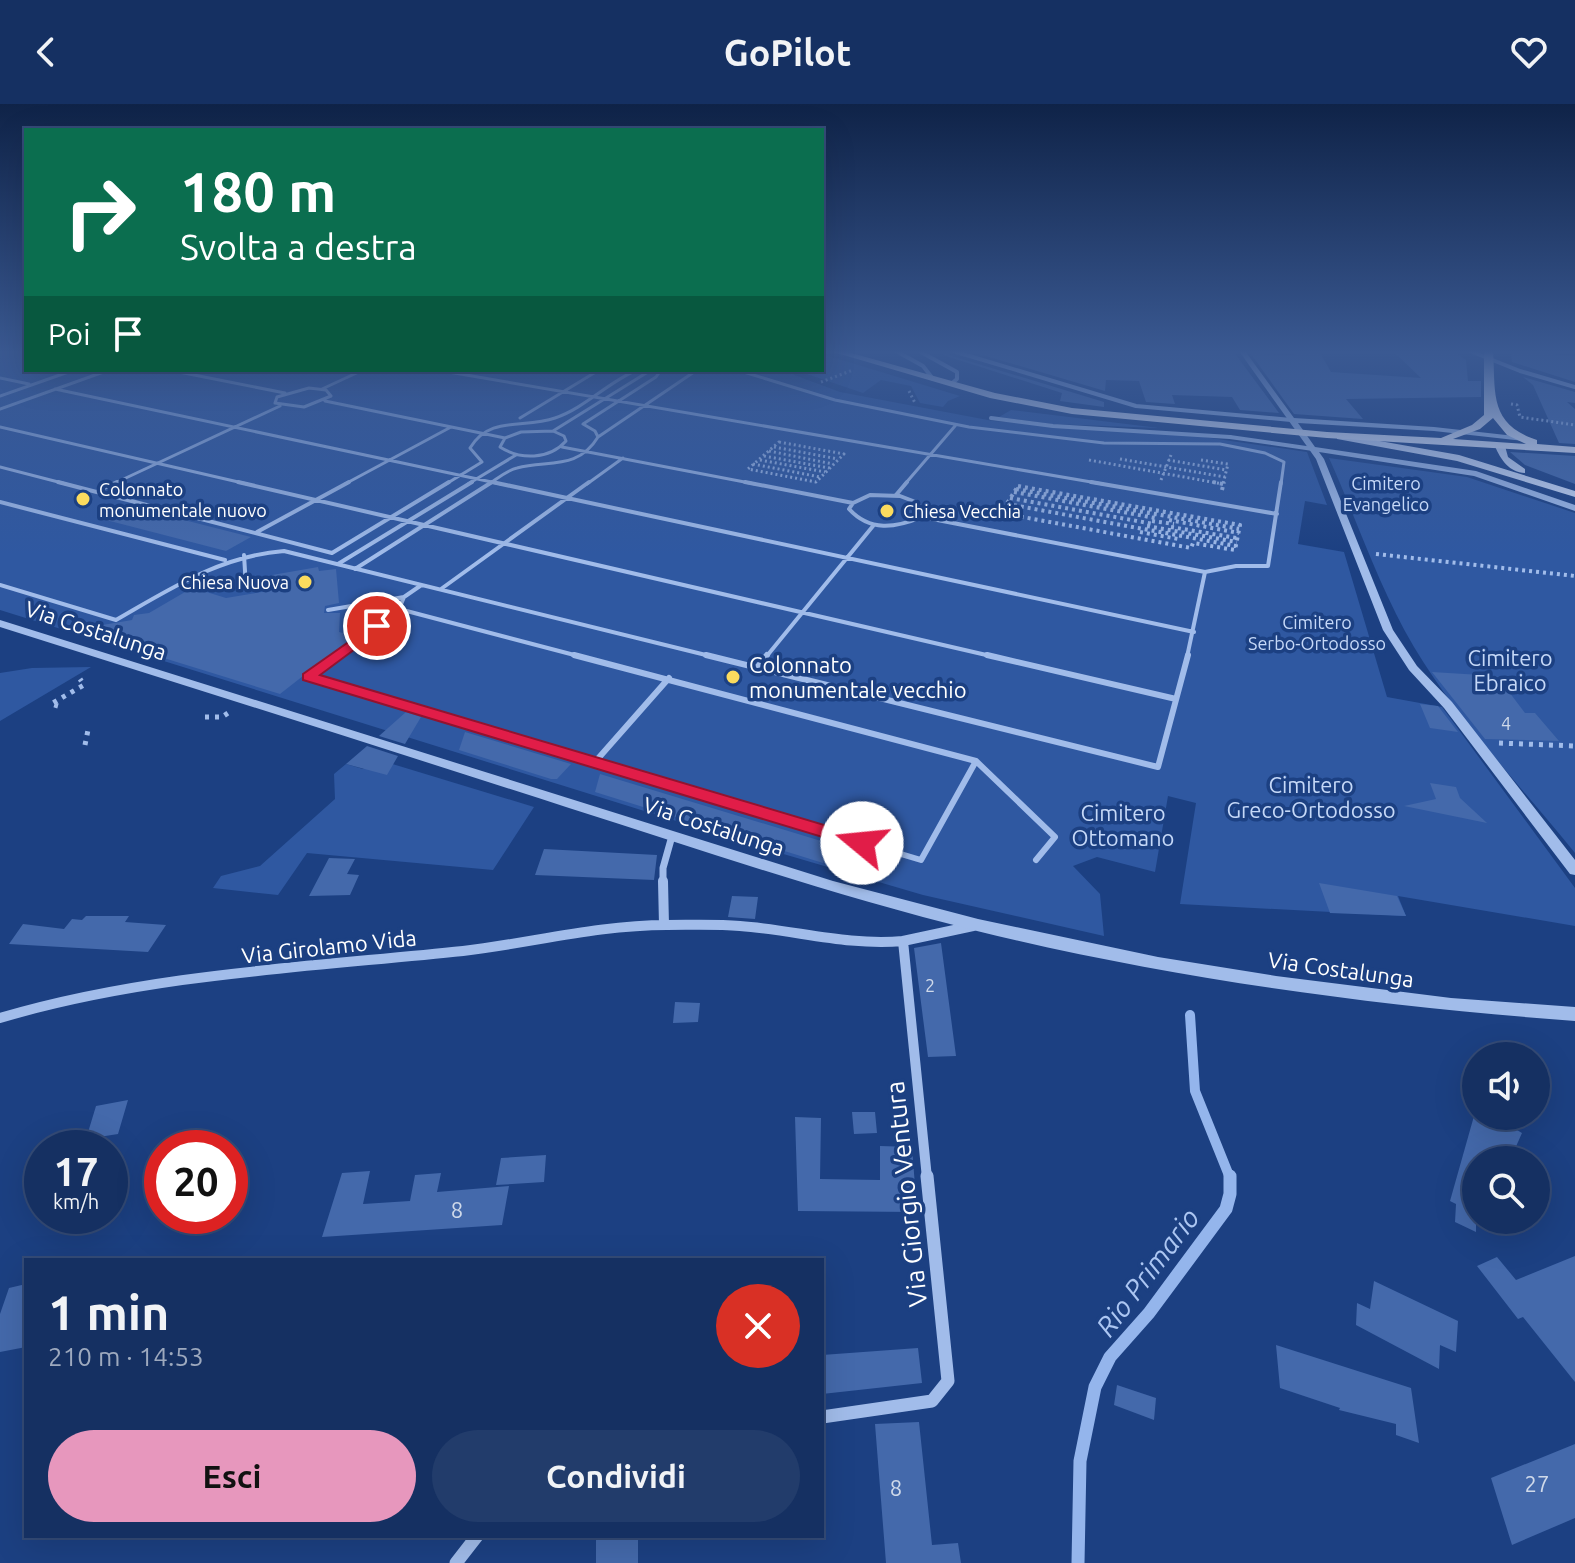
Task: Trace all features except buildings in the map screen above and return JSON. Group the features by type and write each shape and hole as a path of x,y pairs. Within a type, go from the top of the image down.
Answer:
{"main road":[{"path":"1158,419 1327,435 1431,441 1498,440 1570,450"},
{"path":"1431,441 1465,432 1486,419"},
{"path":"1494,419 1504,458 1519,470"},
{"path":"1498,419 1501,426 1524,439 1570,450"},
{"path":"1327,435 1459,458 1575,493"},
{"path":"1431,441 1469,451 1575,493"}],"street":[{"path":"999,419 1310,446 1476,474 1575,508"},
{"path":"1264,419 1465,432 1498,440 1524,439"},
{"path":"1291,419 1310,446 1388,630 1413,668 1448,705 1575,870"},
{"name":"Via Costalunga","path":"0,623 832,886 978,925 1158,963 1276,983 1451,1005 1575,1014"},
{"path":"664,925 663,868 672,836"},
{"name":"Via Girolamo Vida","path":"0,1018 44,1005 223,975 468,950 590,930 664,925 740,926 869,944 903,941"},
{"path":"903,941 978,925"},
{"name":"Via Giorgio Ventura","path":"824,1417 932,1401 948,1381 903,941"},
{"path":"456,1563 475,1538"}],"lane":[{"path":"197,419 1194,632"},
{"path":"97,491 251,419"},
{"path":"413,419 505,438 531,430 553,431 565,438 562,447"},
{"path":"0,467 332,553 482,462 470,448 481,433 519,419"},
{"path":"516,421 540,419"},
{"path":"553,431 572,419"},
{"path":"591,419 583,424 595,431 598,437"},
{"path":"355,569 514,468 551,466 589,452 598,437 625,419"},
{"path":"721,419 1277,514"},
{"path":"922,517 924,510 918,503 896,495 870,495 853,503 849,509 852,516 873,526 897,527 922,517 1205,572 1236,566 1268,566 1284,462 1257,451 1183,443 1104,443 955,426 923,419"},
{"path":"896,495 955,426"},
{"path":"0,427 1176,699"},
{"path":"257,533 451,427"},
{"path":"505,438 500,447 516,455 543,454 562,447 853,503"},
{"path":"337,564 516,455"},
{"path":"441,589 623,458"},
{"path":"0,505 8,504 225,560"},
{"path":"756,669 873,526"},
{"path":"0,585 116,620 225,560 284,551 1158,767 1194,632 1205,572"},
{"path":"244,555 246,587"},
{"path":"328,610 404,597 420,586"},
{"path":"404,597 399,609 308,677 921,860 976,761"},
{"path":"399,609 976,761 1055,837 1036,860"},
{"path":"595,762 669,678"}],"path":[{"path":"1534,419 1575,425"},
{"path":"805,480 822,464 844,454 831,467 816,482 805,480 757,471 748,469 765,455 774,455 822,464 831,467"},
{"path":"765,455 831,467"},
{"path":"765,455 831,467"},
{"path":"765,455 822,464"},
{"path":"757,471 774,455"},
{"path":"1077,480 1093,455 1225,477"},
{"path":"1161,480 1170,455 1193,462"},
{"path":"1086,467 1098,469 1104,457"},
{"path":"1174,482 1183,457"},
{"path":"773,474 790,458"},
{"path":"1111,471 1117,459"},
{"path":"1089,460 1223,484"},
{"path":"1154,465 1148,478 1222,490 1228,464 1168,460"},
{"path":"789,477 805,461"},
{"path":"1123,473 1128,461"},
{"path":"1187,484 1193,462"},
{"path":"1137,476 1142,463"},
{"path":"1214,489 1220,463"},
{"path":"1206,464 1226,470"},
{"path":"1200,486 1206,464"},
{"path":"1009,500 1018,486 1024,502"},
{"path":"1009,500 1160,527 1238,537"},
{"path":"1009,500 1160,527 1238,537"},
{"path":"1024,502 1222,535 1240,525 1238,537"},
{"path":"1180,530 1193,545 1202,531"},
{"path":"1367,553 1575,576"},
{"path":"58,706 51,704 84,685 80,679"},
{"path":"205,717 222,717 231,711"},
{"path":"85,745 88,730"},
{"path":"1486,743 1575,746"}],"green space":[{"path":"0,419 983,419 1190,435 1307,452 1327,505 1305,501 1298,544 1344,552 1387,697 1442,707 1575,888 1575,926 1398,896 1406,916 1180,904 1196,803 1168,796 1155,872 1097,857 1073,866 1100,894 1104,936 923,895 763,848 0,610"},
{"path":"1015,419 1086,419 1159,428 1052,424"},
{"path":"1329,458 1467,477 1575,513 1575,853 1470,727 1414,647 1379,578"},
{"path":"91,667 0,721 0,673 32,668"},
{"path":"376,759 534,807 493,870 307,853 278,895 213,888 221,876 260,866 335,799 334,774 346,764 363,769"}],"waterway":[{"name":"Rio Primario","path":"1190,1015 1195,1091 1230,1178"},
{"name":"Rio Primario","path":"1078,1563 1080,1461 1095,1387 1110,1357 1149,1313 1226,1209 1230,1178"}],"place":[{"name":"Colonnato monumentale nuovo","path":"83,499"},
{"name":"Chiesa Vecchia","path":"887,511"},
{"name":"Chiesa Nuova","path":"305,582"},
{"name":"Colonnato monumentale vecchio","path":"733,677"}],"route":[{"path":"377,626 308,677 862,843"}],"park label":[{"name":"Cimitero Evangelico","path":"1386,493"},
{"name":"Cimitero Serbo-Ortodosso","path":"1317,632"},
{"name":"Cimitero Ebraico","path":"1510,670"},
{"name":"Cimitero Greco-Ortodosso","path":"1311,796"},
{"name":"Cimitero Ottomano","path":"1123,824"}]}
